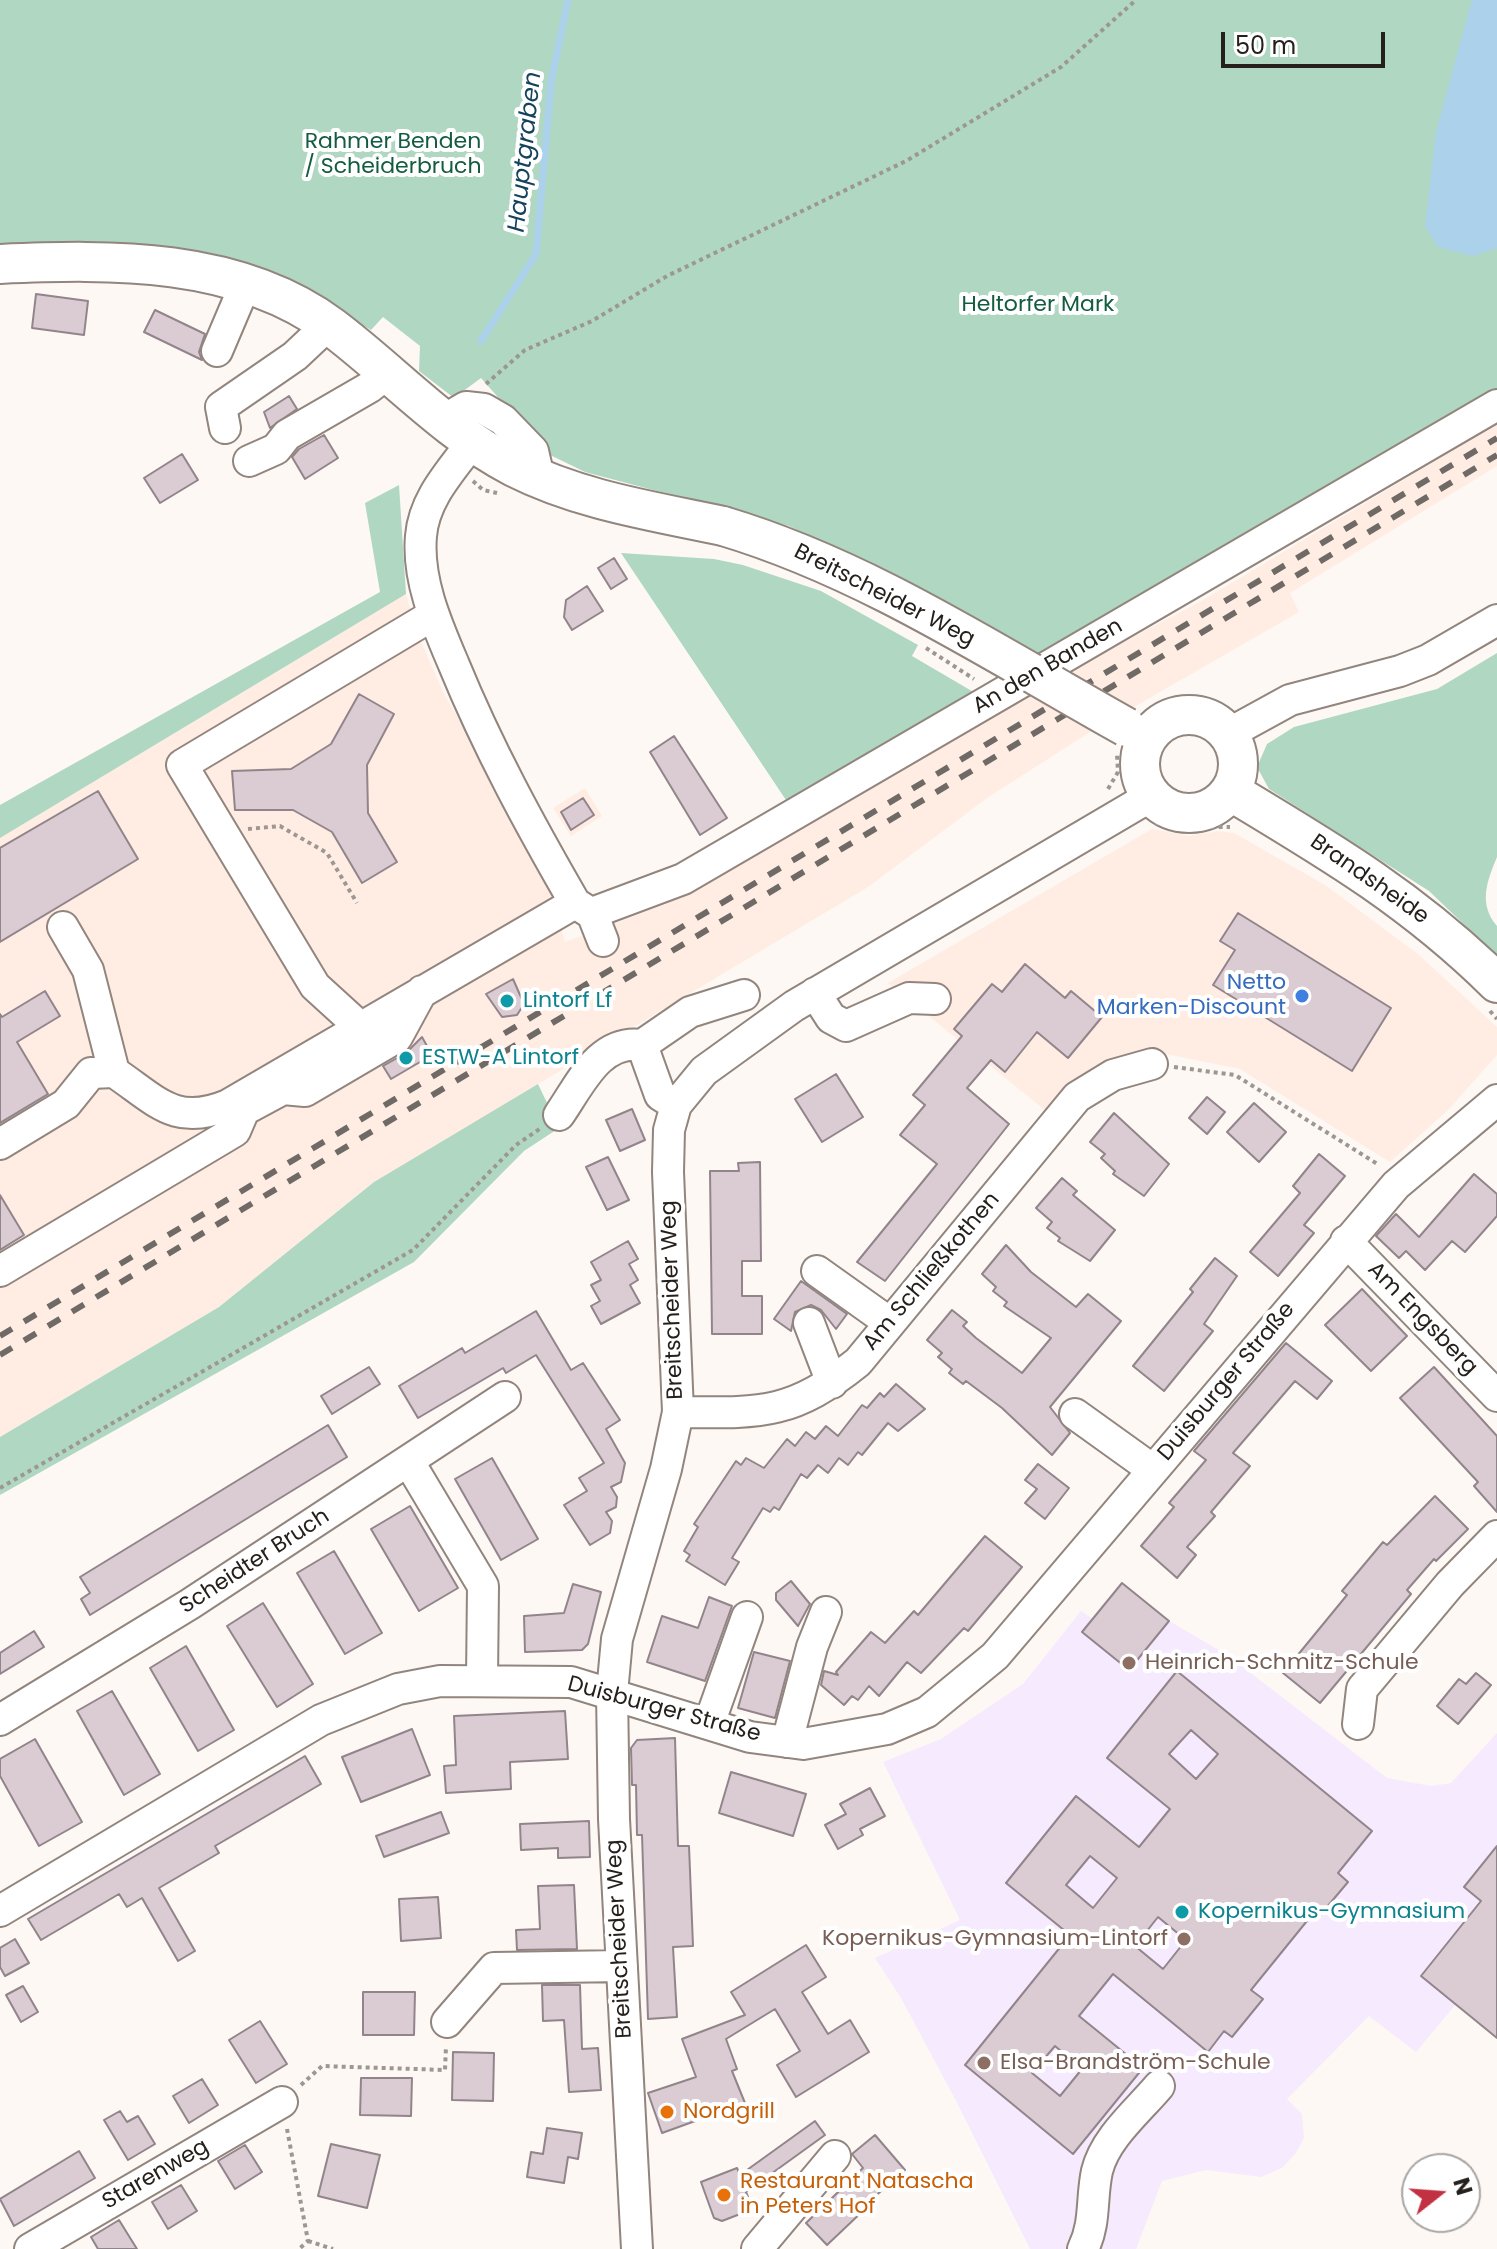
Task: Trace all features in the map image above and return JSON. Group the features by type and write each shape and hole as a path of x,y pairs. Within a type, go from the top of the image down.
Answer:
{"main road":[{"name":"Breitscheider Weg","path":"0,264 94,260 141,263 245,285 296,306 329,324 389,372 539,478 614,503 723,526 781,544 857,577 1129,738"},
{"path":"1196,715 1214,721 1228,734 1238,762 1230,791 1207,810 1193,813 1138,804 1141,768 1129,738 1168,720 1196,715"},
{"name":"Brandsheide","path":"1230,791 1370,875 1420,913 1493,997"}],"street":[{"path":"217,351 245,285"},
{"path":"225,428 221,407 295,356 329,324"},
{"path":"249,461 276,449 287,435 370,387 389,372"},
{"name":"An den Banden","path":"114,1072 177,1113 201,1116 228,1105 422,991 583,908 683,879 1497,405"},
{"path":"461,423 429,501 421,536 423,570 433,615 488,748 603,941"},
{"path":"360,1027 315,986 182,765 433,615"},
{"path":"1228,734 1290,700 1428,660 1497,620"},
{"name":"Breitscheider Weg","path":"637,2249 612,1693 617,1639 666,1469 678,1412 668,1172 669,1130 676,1105 704,1071 815,993 1138,804"},
{"path":"0,1144 66,1104 91,1073 114,1072 88,970 63,927"},
{"path":"0,1271 235,1131 244,1110 283,1089 305,1091 397,1037 422,991"},
{"path":"815,993 831,1018 846,1026 909,998 935,999"},
{"path":"559,1115 600,1055 628,1043 642,1045 690,1012 744,995"},
{"path":"642,1045 660,1095 676,1105"},
{"name":"Am Schließkothen","path":"678,1412 744,1413 797,1403 832,1383 858,1362 1077,1097 1113,1075 1152,1064"},
{"name":"Duisburger Straße","path":"0,1911 321,1720 398,1689 440,1681 571,1682 750,1737 803,1744 887,1729 927,1712 995,1656 1396,1185 1497,1100"},
{"name":"Am Engsberg","path":"1346,1241 1497,1396"},
{"path":"817,1271 890,1323"},
{"path":"809,1323 832,1383"},
{"name":"Scheidter Bruch","path":"0,1720 126,1644 505,1397"},
{"path":"1075,1414 1153,1470"},
{"path":"409,1462 483,1586 482,1680"},
{"path":"1358,1724 1362,1689 1450,1584 1497,1536"},
{"path":"787,1742 812,1647 826,1612"},
{"path":"709,1724 747,1617"},
{"path":"447,2022 494,1968 622,1966"},
{"path":"1083,2249 1093,2229 1097,2173 1104,2150 1159,2086"},
{"name":"Starenweg","path":"30,2249 282,2102"},
{"path":"757,2249 835,2156"}],"path":[{"path":"461,423 525,350 592,321 667,276 906,161 1061,67 1136,0"},
{"path":"928,642 925,651 1001,695"},
{"path":"1129,738 1110,789 1138,804 1136,827 1153,823 1176,827 1217,825 1243,829"},
{"path":"221,830 280,826 327,853 357,903"},
{"path":"1493,997 1497,1019"},
{"path":"1152,1064 1235,1075 1383,1167 1396,1185"},
{"path":"0,1488 413,1250 516,1145 559,1115"},
{"path":"308,2241 282,2102 322,2066 445,2070 447,2022"},
{"path":"299,2249 308,2241"},
{"path":"308,2241 333,2249"}],"shaded area":[{"path":"1497,424 1497,466 1290,593 1299,612 1087,734 990,796 868,887 374,1182 219,1307 0,1437 0,838 406,594 418,635 444,694 478,752 492,789 549,884 565,942 666,904 1016,699 1203,600"},
{"path":"585,788 602,816 571,836 553,808"},
{"path":"1152,829 1189,836 1218,831 1234,833 1325,885 1418,954 1497,1027 1497,1055 1448,1110 1390,1162 1240,1069 1151,1051 1109,1061 1068,1082 1046,1111 888,983"},
{"name":"Kopernikus-Gymnasium-Lintorf","path":"1122,1583 1169,1621 1226,1654 1387,1778 1431,1786 1451,1783 1497,1733 1497,1846 1464,1887 1481,1901 1421,1975 1456,2004 1416,2052 1369,2016 1287,2099 1302,2114 1304,2138 1282,2168 1261,2177 1206,2170 1162,2181 1136,2249 1030,2249 955,2099 901,1998 875,1958 960,1920 883,1762 941,1739 1023,1684 1081,1611 1093,1619"}],"green space":[{"name":"Heltorfer Mark","path":"0,0 1497,0 1497,388 1041,657 898,577 789,526 585,472 548,454 481,378 454,398 419,371 420,346 383,317 371,330 316,298 0,252"},
{"path":"399,485 406,594 0,838 0,805 380,592 365,503"},
{"path":"621,553 714,559 743,565 821,591 918,645 912,656 982,697 790,806"},
{"path":"1497,653 1497,857 1486,901 1497,926 1497,956 1429,891 1269,789 1257,767 1267,744 1294,727 1437,689"},
{"path":"538,1084 559,1128 524,1151 414,1262 0,1495 0,1437 219,1307 374,1182"}],"water":[{"path":"1472,0 1497,0 1497,248 1473,256 1438,247 1425,226 1436,132"}],"building":[{"path":"36,294 88,301 84,335 32,328"},
{"path":"155,310 205,334 199,352 202,360 144,332"},
{"path":"289,396 297,409 270,428 264,412"},
{"path":"324,435 338,458 305,479 292,457 299,449"},
{"path":"182,454 198,480 160,503 144,478"},
{"path":"614,558 627,579 611,589 598,568"},
{"path":"587,586 603,611 572,630 564,617 566,600"},
{"path":"359,694 394,714 367,765 368,813 397,862 362,883 332,832 293,810 235,810 232,771 291,769 331,744"},
{"path":"674,736 727,818 700,835 650,752"},
{"path":"98,791 138,859 0,942 0,848"},
{"path":"583,798 594,815 571,830 561,812"},
{"name":"Netto Marken-Discount","path":"1238,913 1391,1008 1352,1071 1213,985 1235,950 1220,941"},
{"path":"1025,964 1065,998 1071,991 1102,1017 1068,1058 1037,1032 1005,1072 991,1060 967,1088 1009,1124 885,1281 857,1262 937,1164 900,1135 925,1105 913,1095 962,1036 954,1029 992,984 1002,992"},
{"name":"Lintorf Lf","path":"513,979 524,1004 517,1015 502,1017 486,994"},
{"path":"45,991 60,1016 17,1042 48,1094 0,1123 0,1014 2,1017"},
{"name":"ESTW-A Lintorf","path":"422,1037 432,1055 391,1079 383,1066 406,1053"},
{"path":"836,1074 863,1117 822,1142 795,1099"},
{"path":"1207,1097 1225,1112 1207,1134 1189,1118"},
{"path":"1254,1103 1286,1132 1259,1162 1227,1132"},
{"path":"632,1109 645,1140 620,1151 606,1120"},
{"path":"1114,1113 1169,1164 1144,1196 1113,1174 1115,1171 1101,1158 1105,1154 1090,1142"},
{"path":"1319,1154 1345,1176 1304,1225 1314,1233 1278,1276 1250,1252 1300,1193 1293,1186"},
{"path":"608,1157 629,1200 607,1210 586,1167"},
{"path":"760,1162 761,1261 742,1261 742,1296 762,1296 762,1334 712,1334 710,1171 739,1171 738,1163"},
{"path":"1474,1174 1497,1194 1497,1216 1465,1252 1452,1241 1425,1270 1406,1251 1399,1258 1376,1236 1396,1214 1419,1237"},
{"path":"1062,1178 1077,1191 1073,1195 1115,1230 1090,1261 1058,1241 1060,1238 1047,1228 1052,1222 1036,1208"},
{"path":"0,1195 24,1235 0,1250"},
{"path":"628,1241 638,1259 629,1264 638,1280 630,1285 640,1303 601,1324 591,1306 600,1301 591,1285 601,1280 591,1262"},
{"path":"1006,1245 1031,1272 1076,1307 1088,1294 1121,1321 1050,1407 1070,1433 1052,1455 1002,1408 966,1381 963,1384 949,1373 952,1369 938,1357 942,1353 927,1340 952,1310 967,1322 963,1326 976,1338 1022,1373 1051,1338 1004,1306 1007,1302 993,1291 996,1287 982,1274"},
{"path":"1215,1258 1237,1276 1204,1324 1213,1331 1164,1391 1133,1366 1193,1292 1190,1289"},
{"path":"801,1281 847,1314 836,1329 821,1310 811,1305 795,1312 791,1331 774,1319"},
{"path":"1362,1289 1407,1336 1371,1371 1325,1325"},
{"path":"536,1311 571,1370 583,1363 620,1420 606,1429 625,1463 621,1482 611,1487 617,1497 616,1507 606,1512 612,1521 610,1533 590,1545 564,1505 587,1491 579,1478 604,1463 536,1355 506,1373 503,1368 418,1418 399,1386 462,1348 465,1353"},
{"path":"1286,1343 1332,1381 1317,1399 1295,1381 1233,1453 1250,1466 1211,1512 1215,1516 1187,1547 1196,1555 1177,1578 1141,1546 1174,1507 1169,1503 1206,1460 1194,1451"},
{"path":"369,1367 380,1384 332,1414 321,1396"},
{"path":"1434,1367 1497,1436 1497,1512 1474,1486 1478,1482 1400,1398"},
{"path":"896,1384 925,1409 898,1431 888,1423 862,1455 858,1452 848,1465 839,1458 828,1473 818,1465 807,1478 801,1474 779,1510 774,1507 770,1512 763,1508 732,1558 739,1562 725,1585 686,1561 690,1555 684,1551 698,1527 694,1524 736,1461 741,1465 746,1458 764,1468 787,1439 795,1446 806,1432 815,1439 826,1426 838,1436 862,1405 867,1408 880,1393 884,1397"},
{"path":"328,1425 347,1457 90,1615 81,1599 90,1593 80,1577"},
{"path":"492,1458 538,1539 501,1560 455,1479"},
{"path":"1038,1464 1069,1488 1045,1519 1025,1503 1037,1489 1025,1480"},
{"path":"1435,1496 1468,1529 1436,1561 1434,1559 1407,1590 1411,1594 1320,1703 1283,1673 1347,1595 1342,1591 1383,1542 1387,1545"},
{"path":"410,1506 458,1588 419,1611 371,1529"},
{"path":"985,1536 1022,1567 968,1631 964,1628 921,1673 907,1662 879,1696 869,1686 858,1700 852,1696 844,1705 821,1685 824,1671 838,1675 836,1672 871,1632 885,1643 914,1611 918,1615"},
{"path":"334,1551 382,1633 345,1654 297,1573"},
{"path":"791,1581 810,1604 798,1626 776,1600 776,1593"},
{"name":"Heinrich-Schmitz-Schule","path":"1122,1583 1169,1621 1129,1670 1082,1632"},
{"path":"573,1584 601,1592 588,1644 582,1650 525,1652 524,1616 564,1613"},
{"path":"709,1597 732,1606 705,1681 647,1662 662,1616 698,1628"},
{"path":"263,1603 313,1684 277,1707 227,1626"},
{"path":"34,1631 44,1647 0,1674 0,1653"},
{"path":"186,1646 234,1730 198,1751 150,1668"},
{"path":"754,1652 790,1661 775,1718 738,1708"},
{"name":"Kopernikus-Gymnasium","path":"1177,1671 1372,1831 1338,1873 1348,1882 1316,1920 1311,1916 1251,1990 1263,1999 1232,2037 1224,2031 1208,2052 1113,1974 1079,2016 1143,2068 1073,2154 965,2065 1070,1935 1006,1883 1076,1796 1139,1847 1170,1809 1107,1758","holes":["1191,1730 1218,1754 1196,1779 1169,1754","1090,1856 1117,1878 1093,1908 1066,1885","1158,1917 1186,1940 1163,1969 1135,1946","1055,2046 1082,2069 1060,2096 1032,2073"]},
{"path":"1476,1673 1491,1685 1458,1724 1437,1706 1459,1679 1466,1684"},
{"path":"112,1691 160,1774 124,1795 77,1711"},
{"path":"565,1711 568,1759 510,1762 511,1789 446,1793 444,1766 456,1765 454,1716"},
{"path":"412,1729 430,1775 361,1802 342,1757"},
{"path":"675,1738 678,1846 689,1846 693,1946 673,1947 677,2017 648,2019 642,1835 637,1835 636,1785 632,1785 631,1748 637,1740"},
{"path":"35,1739 82,1822 39,1846 0,1776 0,1759"},
{"path":"305,1756 321,1784 215,1846 219,1853 159,1888 195,1951 178,1961 142,1898 127,1907 119,1894 41,1940 28,1919"},
{"path":"731,1772 806,1794 793,1836 719,1813"},
{"path":"870,1788 885,1816 860,1829 863,1835 838,1849 825,1825 846,1814 840,1804"},
{"path":"441,1812 449,1833 384,1857 376,1836"},
{"path":"589,1821 590,1857 558,1858 558,1848 521,1850 520,1824"},
{"path":"1497,1846 1497,2038 1421,1976 1481,1901 1464,1887"},
{"path":"574,1885 577,1949 517,1950 516,1930 540,1929 538,1886"},
{"path":"438,1897 441,1938 401,1941 399,1899"},
{"path":"15,1939 29,1963 5,1976 0,1967 0,1948"},
{"path":"806,1945 826,1977 802,1992 828,2034 850,2020 869,2052 796,2097 777,2065 800,2051 775,2009 726,2039 737,2069 732,2071 745,2103 662,2133 648,2093 696,2077 682,2039 745,2015 731,1992"},
{"path":"542,1985 580,1985 582,2049 598,2048 601,2090 569,2092 564,2020 543,2021"},
{"path":"23,1986 38,2012 21,2022 6,1995"},
{"path":"363,1992 415,1992 414,2035 363,2035"},
{"path":"260,2021 287,2064 256,2083 229,2040"},
{"path":"453,2052 494,2053 493,2101 452,2100"},
{"path":"361,2078 412,2078 411,2116 360,2115"},
{"path":"202,2079 218,2105 189,2123 173,2096"},
{"path":"120,2111 127,2122 138,2116 155,2144 128,2160 104,2120"},
{"path":"815,2121 825,2135 746,2192 753,2209 722,2221 714,2218 701,2182 737,2168 740,2175"},
{"path":"547,2128 582,2133 578,2159 568,2157 564,2183 527,2177 531,2152 543,2154"},
{"path":"875,2135 905,2170 863,2207 865,2209 827,2245 806,2223 863,2168 852,2154"},
{"path":"331,2144 380,2155 367,2208 318,2196"},
{"path":"245,2145 262,2172 235,2189 218,2161"},
{"path":"79,2151 95,2178 14,2226 0,2199"},
{"path":"181,2185 197,2211 168,2229 152,2202"},
{"path":"119,2220 137,2249 98,2249 91,2237"}],"waterway":[{"name":"Hauptgraben","path":"481,341 536,254 551,82 568,0"}],"railway":[{"path":"0,1336 1497,438"},
{"path":"0,1355 1497,455"}],"place":[{"name":"Netto Marken-Discount","path":"1302,996"},
{"name":"Lintorf Lf","path":"507,1001"},
{"name":"ESTW-A Lintorf","path":"406,1058"},
{"name":"Heinrich-Schmitz-Schule","path":"1129,1663"},
{"name":"Kopernikus-Gymnasium","path":"1182,1912"},
{"name":"Kopernikus-Gymnasium-Lintorf","path":"1184,1939"},
{"name":"Elsa-Brandström-Schule","path":"984,2063"},
{"name":"Nordgrill","path":"667,2112"},
{"name":"Restaurant Natascha in Peters Hof","path":"724,2195"}],"park label":[{"name":"Rahmer Benden / Scheiderbruch","path":"393,154"}]}
